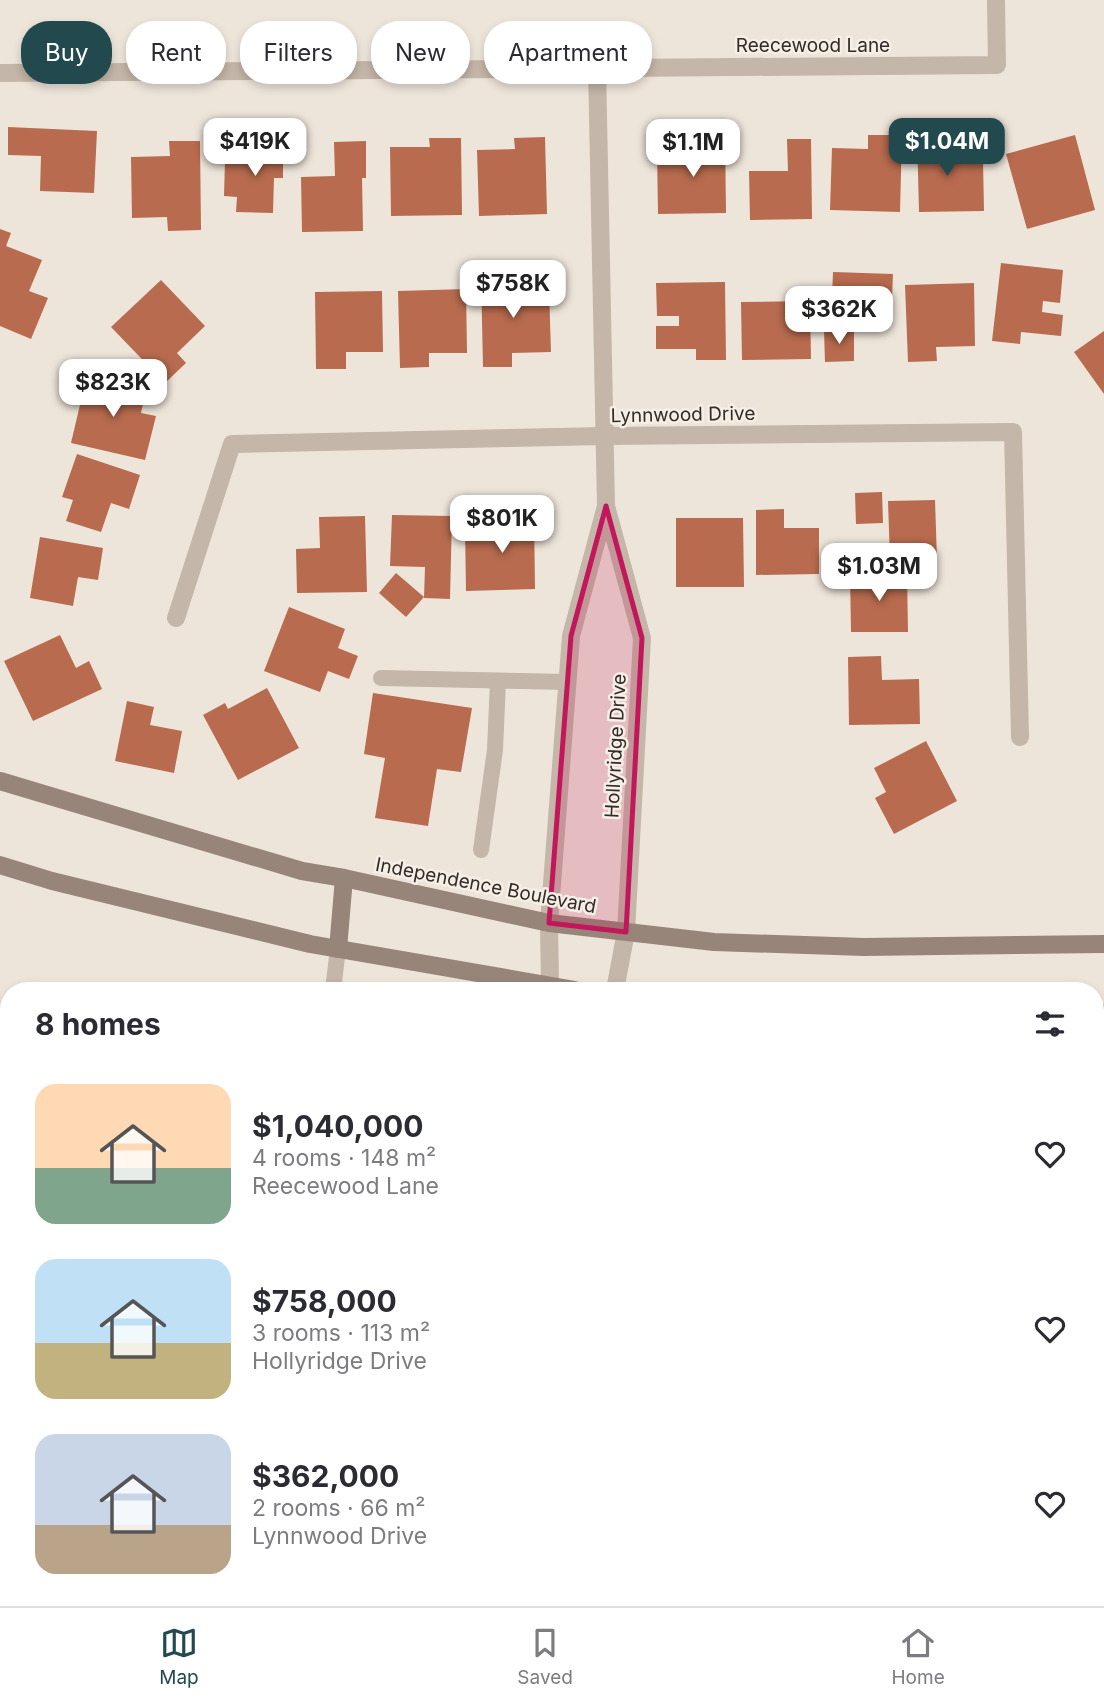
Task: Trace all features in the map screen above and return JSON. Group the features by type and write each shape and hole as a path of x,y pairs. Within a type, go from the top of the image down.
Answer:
{"main road":[{"name":"Independence Boulevard","path":"0,781 302,871 549,923 714,942 864,947 1104,944"},
{"path":"0,864 52,881 310,944 527,982"},
{"path":"338,949 344,878"}],"street":[{"name":"Reecewood Lane","path":"652,67 997,65 996,0"},
{"name":"Reecewood Lane","path":"0,73 484,68"},
{"name":"Hollyridge Drive","path":"597,84 606,506 642,638 626,932 617,982"},
{"name":"Lynnwood Drive","path":"176,618 232,444 605,436 1013,432 1020,737"},
{"name":"Hollyridge Drive","path":"550,982 549,923 571,636 606,506"}],"lane":[{"path":"381,678 568,682"},
{"path":"481,850 495,750 498,681"},
{"path":"334,982 338,949"}],"highlighted area":[{"path":"606,506 642,638 626,932 549,923 571,636"}],"building":[{"path":"8,127 97,131 94,193 40,191 41,156 8,155"},
{"path":"948,132 949,160 983,160 984,211 919,212 917,133"},
{"path":"868,135 902,135 900,212 830,210 832,148 868,149"},
{"path":"1075,135 1095,210 1027,229 1006,154"},
{"path":"725,136 726,213 658,214 657,151 696,151 696,137"},
{"path":"545,137 547,214 479,216 477,150 515,149 514,138"},
{"path":"429,138 461,138 462,215 391,216 390,147 430,147"},
{"path":"787,139 811,139 812,219 750,220 749,171 788,171"},
{"path":"169,141 200,141 201,230 168,231 167,217 132,218 131,157 170,156"},
{"path":"252,141 283,142 283,178 274,178 273,213 236,212 237,197 224,196 225,160 251,160"},
{"path":"366,141 366,178 362,178 363,231 302,232 301,177 335,176 334,142"},
{"path":"0,229 11,233 6,246 42,260 29,291 48,298 31,339 0,326"},
{"path":"1001,263 1063,270 1060,303 1043,301 1042,312 1063,315 1061,336 1021,332 1020,344 992,341"},
{"path":"833,272 893,274 891,325 831,322"},
{"path":"526,275 526,290 549,290 551,352 512,353 512,367 483,367 481,276"},
{"path":"161,280 205,326 177,353 186,363 165,383 111,327"},
{"path":"725,282 726,360 696,360 696,349 656,349 656,326 679,326 679,316 657,316 656,283"},
{"path":"974,283 975,346 936,347 937,361 908,362 905,285"},
{"path":"466,289 467,353 429,353 429,367 400,368 398,291"},
{"path":"382,291 383,352 346,352 346,369 316,369 315,292"},
{"path":"810,301 811,359 742,360 741,302"},
{"path":"854,330 854,361 825,362 824,331"},
{"path":"1104,331 1104,394 1074,352"},
{"path":"87,375 146,391 141,413 156,416 145,460 71,443"},
{"path":"77,454 140,475 129,509 111,503 101,532 66,521 73,500 62,497"},
{"path":"882,492 883,523 856,524 855,493"},
{"path":"935,500 937,559 890,560 888,501"},
{"path":"784,509 784,528 819,528 819,574 756,575 756,510"},
{"path":"503,512 534,512 535,589 466,591 465,527 504,527"},
{"path":"392,515 452,516 450,599 424,598 425,567 390,566"},
{"path":"365,516 367,592 297,593 296,549 320,548 319,517"},
{"path":"676,518 743,518 744,587 676,587"},
{"path":"40,537 103,548 98,580 78,577 73,606 30,598"},
{"path":"396,573 424,597 406,617 379,593"},
{"path":"850,573 907,573 908,632 851,632"},
{"path":"289,607 345,629 338,648 358,656 349,679 328,671 320,692 264,671"},
{"path":"60,635 76,668 89,661 102,689 33,721 4,661"},
{"path":"881,656 882,680 919,679 920,724 849,725 848,657"},
{"path":"267,688 299,748 238,780 203,715 225,703 228,709"},
{"path":"373,693 472,708 461,772 437,769 428,826 375,818 385,758 364,754"},
{"path":"127,701 154,707 150,725 182,731 174,773 115,761"},
{"path":"926,741 957,801 894,834 875,798 886,792 874,768"}]}
